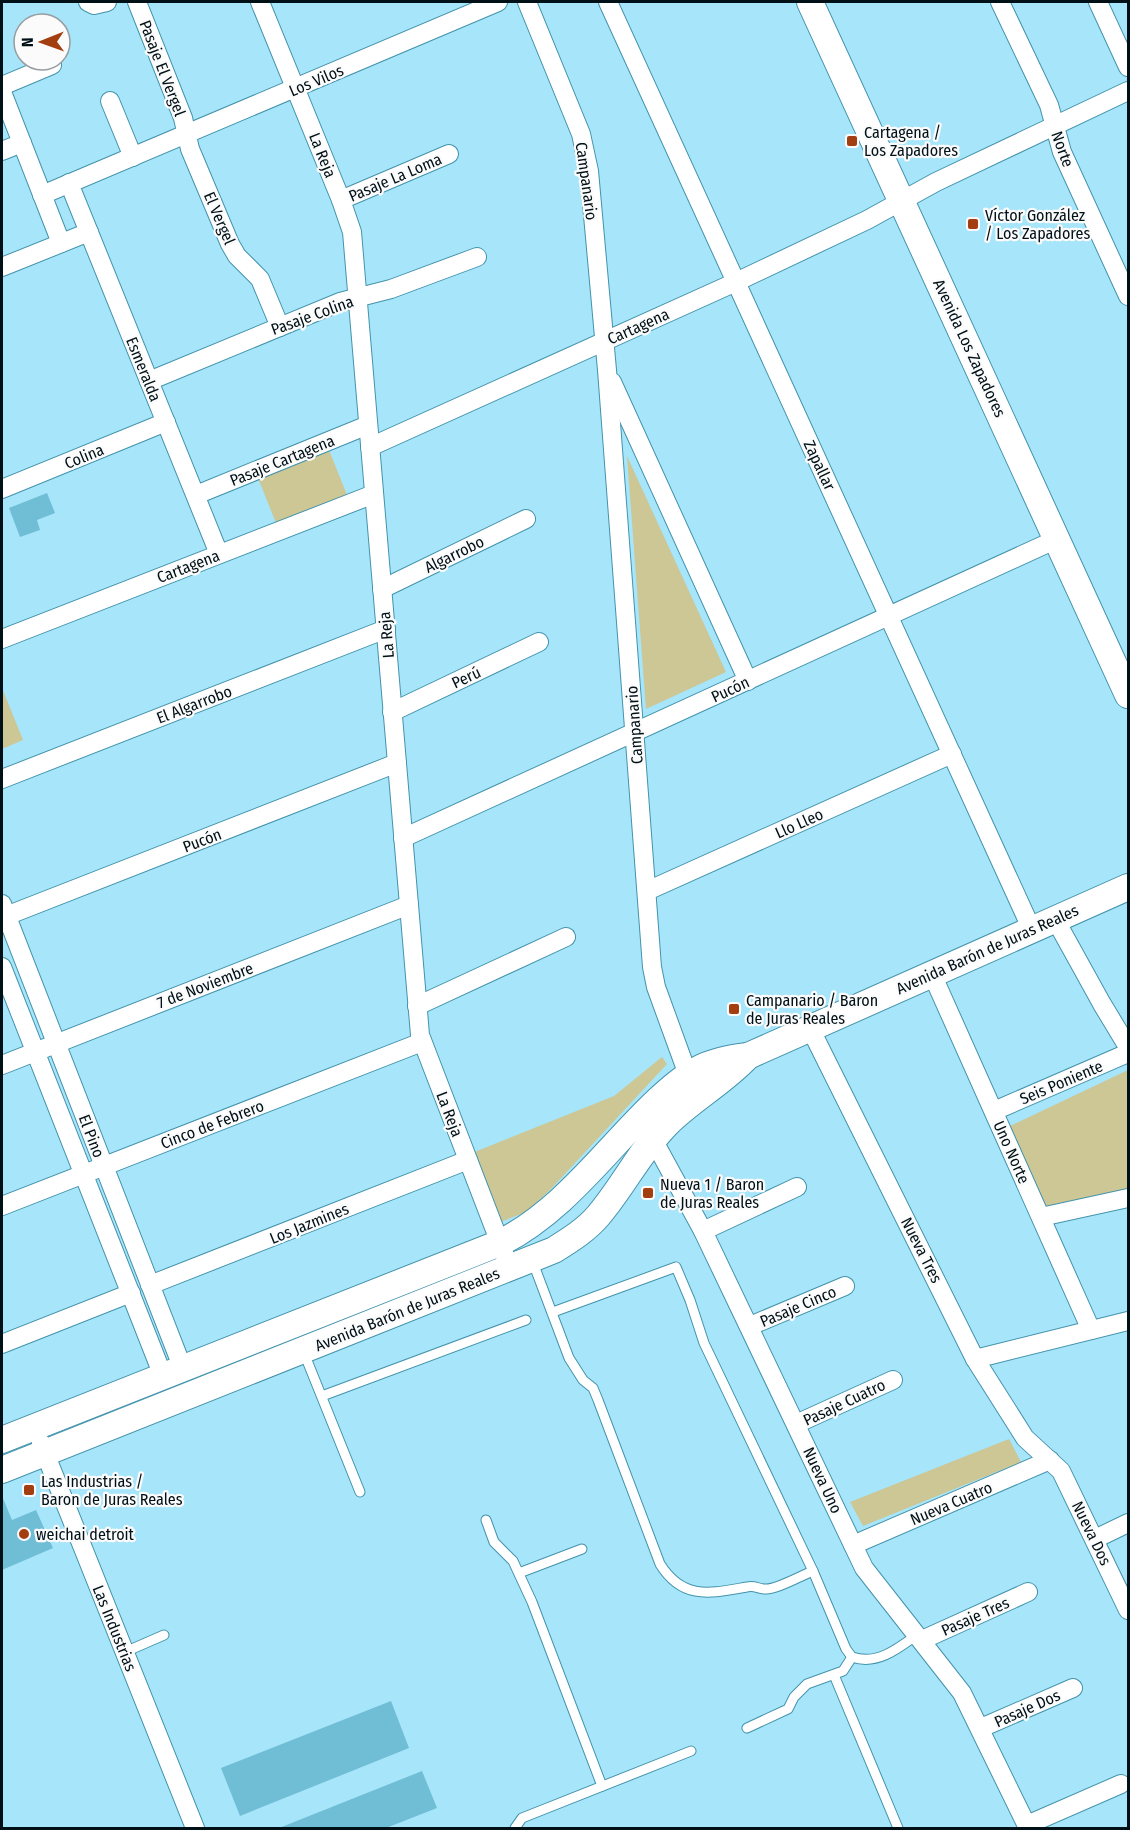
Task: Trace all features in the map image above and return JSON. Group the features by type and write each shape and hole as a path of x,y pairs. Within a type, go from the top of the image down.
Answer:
{"street":[{"path":"88,2 94,5 107,2"},
{"name":"Pasaje El Vergel","path":"137,2 183,118 187,134"},
{"name":"La Reja","path":"261,2 352,232 417,1006 422,1042 500,1243 521,1264"},
{"name":"Los Vilos","path":"42,195 498,2"},
{"name":"Campanario","path":"527,2 578,127 587,159 607,370 654,977 688,1075"},
{"name":"Zapallar","path":"608,2 1032,930"},
{"name":"Avenida Los Zapadores","path":"810,2 903,200 1128,694"},
{"name":"Norte","path":"1000,2 1049,105 1062,152 1128,296"},
{"path":"1098,2 1128,67"},
{"path":"2,86 37,72"},
{"name":"Cartagena","path":"370,447 736,282 867,220 936,182 1128,91"},
{"path":"2,92 61,243"},
{"path":"110,101 133,157"},
{"name":"El Vergel","path":"187,134 190,149 230,244 237,256 260,279 280,327"},
{"path":"2,151 22,143"},
{"name":"Pasaje La Loma","path":"341,200 449,154"},
{"name":"Esmeralda","path":"69,183 219,554"},
{"path":"2,267 89,232"},
{"name":"Pasaje Colina","path":"149,381 340,302 391,289 477,257"},
{"name":"Campanario","path":"607,370 748,681"},
{"name":"Colina","path":"2,489 166,422"},
{"name":"Pasaje Cartagena","path":"196,495 368,425"},
{"name":"Cartagena","path":"2,639 374,494"},
{"name":"Algarrobo","path":"382,589 526,519"},
{"name":"Pucón","path":"403,838 1058,539"},
{"name":"El Algarrobo","path":"2,779 386,629"},
{"name":"Perú","path":"392,711 539,642"},
{"name":"Llo Lleo","path":"647,891 952,754"},
{"name":"Pucón","path":"4,910 397,763"},
{"name":"Avenida Barón de Juras Reales","path":"2,1470 45,1453 298,1338 518,1234 553,1208 580,1183 640,1116 672,1087 714,1061 748,1056 1128,886"},
{"name":"7 de Noviembre","path":"2,1065 409,905"},
{"name":"El Pino","path":"4,910 150,1285 173,1373"},
{"path":"1055,919 1128,1047"},
{"path":"417,1006 566,937"},
{"name":"El Pino","path":"2,967 131,1293 173,1373"},
{"name":"Uno Norte","path":"932,974 1091,1330"},
{"name":"Nueva Tres","path":"810,1028 975,1359 1025,1438 1050,1460"},
{"name":"Cinco de Febrero","path":"2,1206 422,1042"},
{"name":"Seis Poniente","path":"994,1112 1128,1053"},
{"name":"Avenida Barón de Juras Reales","path":"2,1440 173,1373 298,1338 521,1264 577,1236 597,1218 653,1140 682,1110 726,1077 748,1056"},
{"name":"Nueva Uno","path":"640,1116 703,1231 864,1568 962,1693 981,1728 1024,1827"},
{"name":"Los Jazmines","path":"150,1285 468,1160"},
{"path":"703,1231 797,1187"},
{"path":"1041,1217 1128,1198"},
{"name":"Pasaje Cinco","path":"750,1326 845,1286"},
{"path":"2,1344 131,1293"},
{"path":"975,1359 1128,1322"},
{"name":"Pasaje Cuatro","path":"796,1424 893,1380"},
{"name":"Las Industrias","path":"35,1427 195,1828"},
{"name":"Nueva Dos","path":"1050,1460 1061,1471 1128,1610"},
{"name":"Nueva Cuatro","path":"853,1545 1050,1460"},
{"path":"1095,1539 1128,1522"},
{"name":"Pasaje Tres","path":"920,1637 1028,1592"},
{"name":"Pasaje Dos","path":"981,1728 1073,1688"},
{"path":"1024,1827 1121,1784"}],"lane":[{"path":"521,1264 553,1312 569,1358 583,1380 593,1388 660,1564 668,1577 679,1586 694,1592 713,1593 754,1585 767,1590 813,1571"},
{"path":"553,1312 676,1267 704,1343 813,1571 846,1648 852,1657 868,1660 920,1637"},
{"path":"322,1396 526,1320"},
{"path":"298,1338 360,1492"},
{"path":"486,1520 494,1542 513,1561 519,1572 602,1786"},
{"path":"519,1572 582,1549"},
{"path":"125,1652 164,1635"},
{"path":"747,1728 788,1709 794,1697 807,1684 843,1671 852,1657"},
{"path":"834,1675 898,1828"},
{"path":"515,1828 522,1818 691,1750"}],"shaded area":[{"path":"329,450 349,500 278,528 258,478"},
{"path":"627,456 726,672 646,709"},
{"path":"2,688 23,740 2,749"},
{"path":"662,1057 667,1064 550,1190 526,1212 498,1223 472,1153 614,1096"},
{"path":"1128,1070 1128,1190 1046,1209 1010,1126"},
{"path":"1009,1439 1021,1462 863,1526 850,1502"}],"building":[{"path":"47,493 55,513 37,520 40,530 20,537 9,508"},
{"name":"weichai detroit","path":"2,1496 12,1520 36,1510 53,1548 2,1570"},
{"path":"391,1701 409,1748 240,1816 221,1768"},
{"path":"422,1771 437,1808 386,1828 279,1828"}],"place":[{"name":"Cartagena / Los Zapadores","path":"852,141"},
{"name":"Víctor González / Los Zapadores","path":"973,224"},
{"name":"Campanario / Baron de Juras Reales","path":"734,1009"},
{"name":"Nueva 1 / Baron de Juras Reales","path":"648,1193"},
{"name":"Las Industrias / Baron de Juras Reales","path":"29,1490"},
{"name":"weichai detroit","path":"24,1534"}]}
